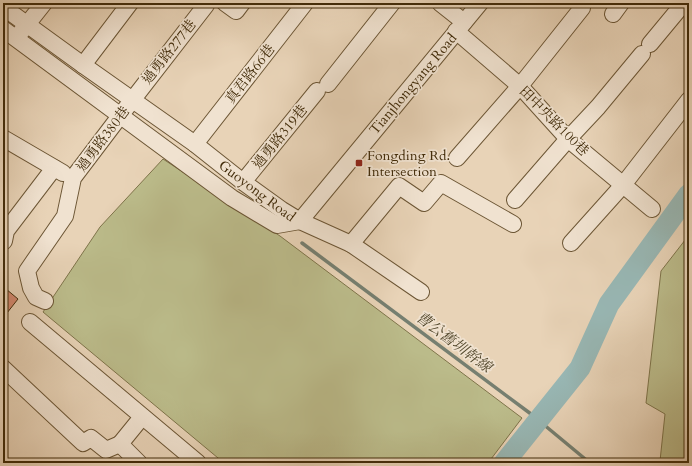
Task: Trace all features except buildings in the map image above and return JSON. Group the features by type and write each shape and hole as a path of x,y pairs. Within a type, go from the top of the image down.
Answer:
{"street":[{"path":"16,39 44,3"},
{"path":"83,65 130,3"},
{"name":"真君路66巷","path":"195,144 305,3"},
{"name":"過勇路319巷","path":"243,182 323,88 392,3"},
{"name":"田中央路100巷","path":"440,3 460,27 520,86 568,139 652,209"},
{"name":"Tianjhongyang Road","path":"300,220 480,3"},
{"path":"515,200 568,139 598,108 684,3"},
{"name":"過勇路277巷","path":"132,100 206,5"},
{"name":"Guoyong Road","path":"3,7 195,144 243,182 282,210 300,220"},
{"path":"457,158 520,86 582,8"},
{"name":"Guoyong Road","path":"3,29 232,198 278,225 300,220"},
{"name":"過勇路380巷","path":"45,301 36,297 31,288 28,271 65,216 73,178 132,100"},
{"path":"571,243 623,185 689,100"},
{"name":"過勇路380巷","path":"3,138 73,178"},
{"name":"過勇路380巷","path":"3,242 6,231 54,168"},
{"path":"350,244 398,186 424,203 442,183 513,224"},
{"path":"300,220 350,244 421,292"},
{"path":"30,322 198,463"},
{"path":"3,368 83,443 91,438 106,450 120,444 142,416"},
{"path":"120,444 139,463"}],"green space":[{"path":"163,159 280,236 522,418 488,463 224,463 43,312 100,227"},
{"path":"689,235 689,463 662,463 660,461 665,414 646,403 661,271"}],"waterway":[{"path":"504,463 580,368 609,304 689,194"},
{"name":"曹公舊圳幹線","path":"302,243 531,414 590,463"}],"place":[{"name":"Fongding Rd. Intersection","path":"359,163"}]}
